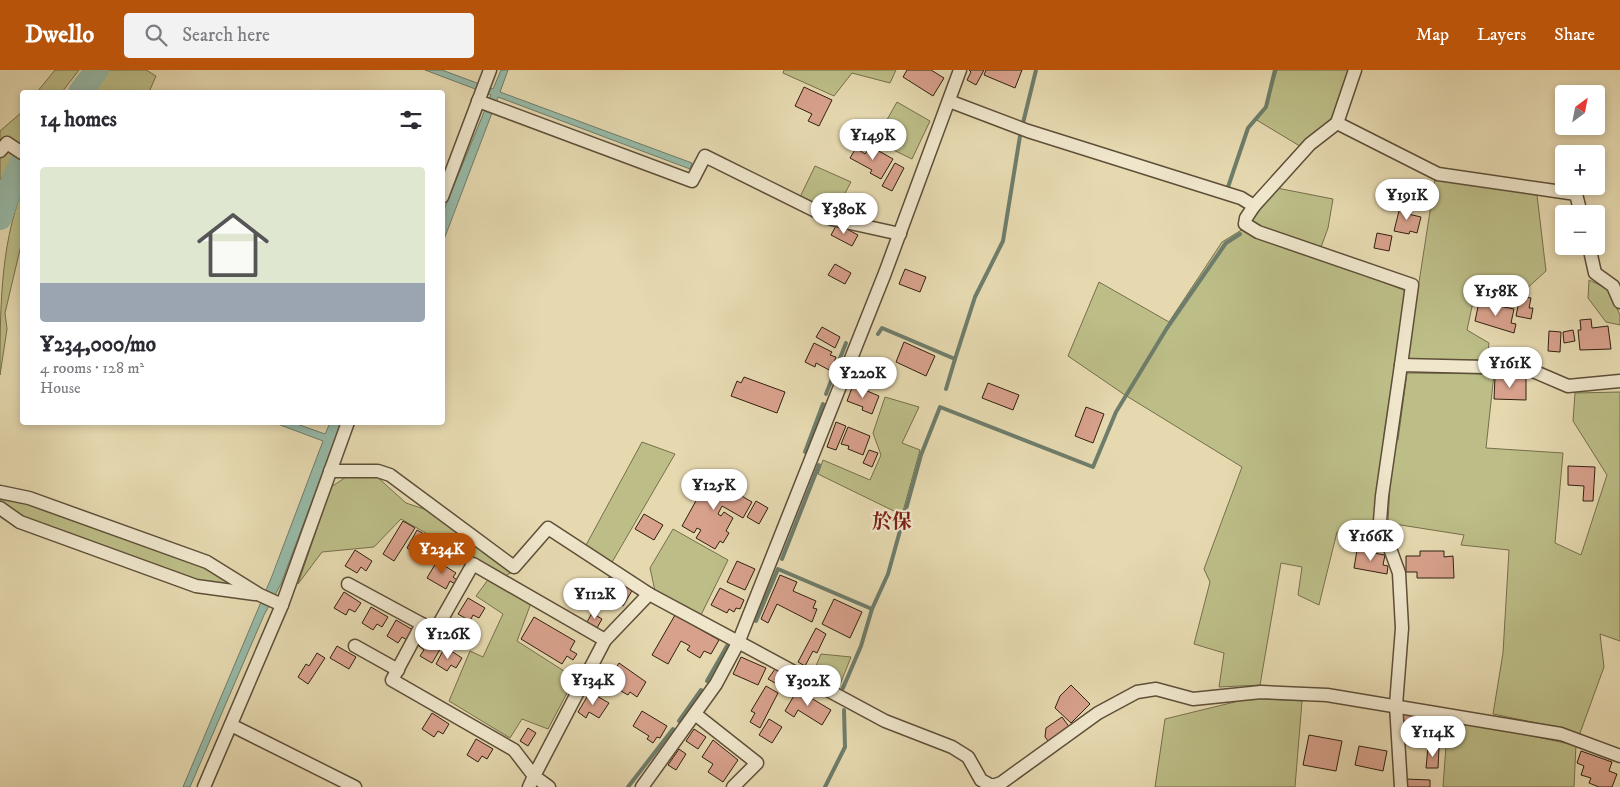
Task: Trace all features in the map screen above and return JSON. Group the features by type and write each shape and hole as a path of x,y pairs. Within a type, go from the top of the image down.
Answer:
{"street":[{"path":"445,190 485,98 490,70"},
{"path":"642,787 716,684 738,643 900,234 960,70"},
{"path":"1355,70 1338,123 1310,144 1254,206 1246,218 1245,224 1258,232 1412,285 1380,521 1399,573 1402,628 1396,705 1401,787"},
{"path":"485,98 692,181 705,156 832,219 900,234"},
{"path":"949,100 1028,131 1241,198 1254,206"},
{"path":"1338,123 1438,174 1576,194 1579,205"},
{"path":"4,147 20,152"},
{"path":"1591,255 1595,273 1613,286 1620,302"},
{"path":"1401,365 1526,368 1568,386 1620,381"},
{"path":"204,787 282,605 347,425"},
{"path":"330,471 378,471 390,476 514,567 548,528 649,594 738,643 885,721 952,747 968,757 986,786 1001,783 1098,713 1137,692 1156,689 1193,699 1261,692 1327,695 1561,734 1620,756"},
{"path":"0,492 28,498 207,562 260,595 282,605"},
{"path":"0,508 20,522 196,586 260,595"},
{"path":"435,631 474,564 605,640"},
{"path":"348,584 455,642"},
{"path":"532,781 605,640 649,594"},
{"path":"422,624 392,680 514,750 532,781 549,787"},
{"path":"355,646 398,670"},
{"path":"695,714 757,763 733,787"},
{"path":"231,725 347,785"}],"green space":[{"path":"55,70 79,70 64,90 39,90"},
{"path":"107,70 146,70 156,76 150,90 92,90"},
{"path":"784,70 896,70 890,83 852,73 834,96 783,73"},
{"path":"1277,70 1349,70 1331,123 1303,148 1255,119 1266,107"},
{"path":"897,102 930,121 912,159 875,141"},
{"path":"20,114 20,146 0,180 0,131"},
{"path":"815,166 851,182 835,212 800,197"},
{"path":"1435,179 1537,195 1546,271 1511,303 1473,302 1467,330 1489,343 1487,360 1407,360"},
{"path":"1277,188 1333,199 1328,228 1320,250 1251,223 1254,213"},
{"path":"20,197 20,249 5,313 7,329 0,375 1,304 5,257"},
{"path":"1243,229 1406,291 1384,435 1398,440 1407,373 1494,374 1486,448 1563,453 1555,543 1581,555 1607,475 1573,421 1575,393 1620,392 1620,641 1600,634 1604,667 1576,744 1574,787 1443,787 1448,718 1565,743 1566,729 1493,714 1503,653 1509,550 1461,545 1464,535 1388,523 1390,483 1380,482 1373,537 1337,532 1319,605 1298,595 1302,567 1281,563 1260,685 1219,687 1224,653 1194,644 1210,582 1204,569 1242,467 1125,395 1068,356 1099,282 1169,322 1222,242"},
{"path":"1589,280 1608,289 1620,315 1620,325 1606,322 1588,298"},
{"path":"885,397 919,407 902,443 920,450 902,515 818,474 823,460 870,480 881,455 873,433"},
{"path":"642,442 675,454 611,564 585,547"},
{"path":"349,475 376,476 406,503 436,513 512,572 504,577 401,519 374,547 322,552 298,584 331,487"},
{"path":"0,496 29,501 206,566 235,584 231,587 199,581 25,519 0,504"},
{"path":"673,529 728,560 700,617 655,591 650,568"},
{"path":"490,577 531,603 517,641 575,678 548,729 522,719 510,738 449,701 470,651 483,657 503,614 476,596"},
{"path":"821,654 851,657 839,687 813,673"},
{"path":"1251,698 1302,701 1295,787 1155,787 1165,719"}],"shaded area":[{"path":"425,70 442,70 493,89 501,70 508,70 500,92 692,163 690,169 498,97 445,237 445,207 491,95"},
{"path":"280,425 300,425 325,434 329,425 340,425 281,584 264,615 190,787 183,787 272,576 323,441"}],"building":[{"path":"907,70 931,70 944,78 933,96 903,77"},
{"path":"969,70 984,70 976,85 967,80 971,72"},
{"path":"986,70 1022,70 1015,88 984,75"},
{"path":"804,87 832,100 819,126 808,121 812,114 795,106"},
{"path":"870,146 893,159 881,179 870,173 872,170 850,158 856,148 865,154"},
{"path":"895,163 904,168 892,191 882,186"},
{"path":"1401,203 1410,206 1408,214 1421,217 1417,233 1410,231 1409,234 1394,231"},
{"path":"837,224 858,235 852,246 831,235"},
{"path":"1377,233 1392,236 1389,251 1374,248"},
{"path":"835,264 851,273 845,284 828,275"},
{"path":"905,269 926,277 920,292 899,284"},
{"path":"1520,296 1531,298 1529,308 1533,308 1531,319 1516,316"},
{"path":"1479,302 1514,309 1511,323 1516,324 1514,333 1475,321"},
{"path":"1591,319 1592,328 1608,326 1611,349 1580,350 1578,330 1581,330 1580,320"},
{"path":"822,327 840,337 835,348 816,337"},
{"path":"1573,330 1575,341 1564,343 1563,332"},
{"path":"1549,331 1561,332 1560,352 1548,351"},
{"path":"904,342 935,356 926,376 896,362"},
{"path":"814,343 832,352 830,355 836,357 831,371 816,363 815,367 805,362"},
{"path":"744,377 785,392 777,413 731,396 737,381 741,383"},
{"path":"1495,377 1526,378 1526,400 1494,399"},
{"path":"988,383 1019,395 1013,410 982,398"},
{"path":"853,385 879,396 872,414 862,410 863,407 847,401"},
{"path":"1086,407 1104,414 1093,443 1075,436"},
{"path":"836,422 846,426 836,450 827,447"},
{"path":"848,427 870,436 863,455 848,449 849,446 841,444"},
{"path":"869,450 878,453 872,467 863,463"},
{"path":"1568,466 1595,467 1593,501 1583,501 1584,486 1568,485"},
{"path":"702,473 752,502 743,518 722,506 718,514 721,516 724,512 733,518 726,531 729,533 723,543 720,541 715,549 696,538 701,530 697,528 694,533 682,526 702,490 694,486"},
{"path":"756,501 768,508 759,524 747,517"},
{"path":"644,514 663,525 654,540 635,529"},
{"path":"403,521 415,528 394,561 383,554"},
{"path":"417,530 436,541 425,559 407,548"},
{"path":"355,550 372,561 366,571 361,567 357,573 345,566"},
{"path":"1357,550 1385,555 1383,565 1388,566 1387,574 1354,568"},
{"path":"1420,551 1444,551 1444,557 1453,556 1454,578 1417,578 1417,572 1406,572 1406,556 1420,556"},
{"path":"437,561 456,573 453,577 457,580 455,584 450,581 446,589 427,578"},
{"path":"737,561 755,569 745,590 727,582"},
{"path":"780,575 797,582 793,591 816,601 813,608 817,609 812,622 777,604 768,623 761,619"},
{"path":"610,576 633,589 623,606 600,592"},
{"path":"720,588 744,600 740,609 736,608 734,612 729,609 727,613 711,605"},
{"path":"344,592 361,603 355,612 349,609 346,615 334,608"},
{"path":"468,598 485,608 479,618 473,615 470,621 458,614"},
{"path":"834,599 862,612 850,638 822,624"},
{"path":"371,607 388,617 382,627 377,624 373,630 362,623"},
{"path":"592,613 602,619 597,628 587,622"},
{"path":"675,615 719,640 711,654 704,651 700,658 687,650 690,646 681,641 668,664 652,655"},
{"path":"534,617 575,641 570,650 577,654 573,660 567,656 562,664 521,639"},
{"path":"396,620 413,630 407,640 402,637 398,643 387,636"},
{"path":"816,628 826,634 817,653 813,651 805,666 798,662"},
{"path":"425,637 442,646 432,663 420,656 424,650 419,646"},
{"path":"337,646 356,657 349,669 330,658"},
{"path":"445,647 462,658 456,668 451,665 447,671 436,664"},
{"path":"317,653 325,658 308,684 298,677 306,664 309,666"},
{"path":"741,657 766,668 758,685 733,674"},
{"path":"619,663 646,682 637,697 630,692 628,695 607,683"},
{"path":"775,669 788,677 782,687 768,679"},
{"path":"1071,685 1090,704 1071,723 1055,708 1060,696"},
{"path":"766,686 778,693 760,728 750,722 755,713 751,711"},
{"path":"799,687 807,692 806,695 831,710 822,725 798,710 794,717 785,711"},
{"path":"590,692 609,703 599,718 589,712 586,718 578,712"},
{"path":"642,711 667,726 660,738 657,737 653,743 647,739 649,736 633,726"},
{"path":"432,713 449,724 443,734 438,731 434,737 422,729"},
{"path":"1402,714 1423,716 1423,725 1437,726 1436,744 1408,743 1409,721 1402,721"},
{"path":"1062,717 1070,728 1049,742 1045,737 1046,728"},
{"path":"769,719 782,727 772,743 759,735"},
{"path":"528,728 536,733 528,746 520,741"},
{"path":"694,729 706,737 698,749 686,741"},
{"path":"1309,735 1342,741 1336,771 1303,765"},
{"path":"476,739 493,749 487,759 482,756 478,762 467,755"},
{"path":"713,740 738,760 723,782 708,772 713,764 702,757"},
{"path":"1359,746 1387,751 1383,771 1355,765"},
{"path":"1428,747 1439,748 1438,768 1426,768"},
{"path":"679,749 686,754 676,770 668,765"},
{"path":"1581,751 1612,762 1609,771 1617,774 1612,787 1599,787 1589,783 1591,778 1581,775 1584,766 1577,763"},
{"path":"1405,779 1430,780 1430,787 1405,787"}],"waterway":[{"path":"82,90 97,70"},
{"path":"1023,123 1036,70"},
{"path":"1228,187 1248,128 1266,107 1275,70"},
{"path":"878,334 882,328 955,359 975,297 1003,241 1020,136"},
{"path":"0,218 13,180 20,166"},
{"path":"843,688 861,646 872,609 888,574 921,455 940,407 1093,467 1116,412 1167,328 1226,243 1240,234"},
{"path":"826,394 846,343"},
{"path":"946,389 955,359"},
{"path":"805,452 823,404"},
{"path":"782,559 819,465"},
{"path":"756,621 778,569 872,609"},
{"path":"707,681 727,646"},
{"path":"679,721 701,690"},
{"path":"825,787 845,747 844,710"},
{"path":"628,787 673,729"}],"district":[{"name":"於保","path":"892,521"}]}
